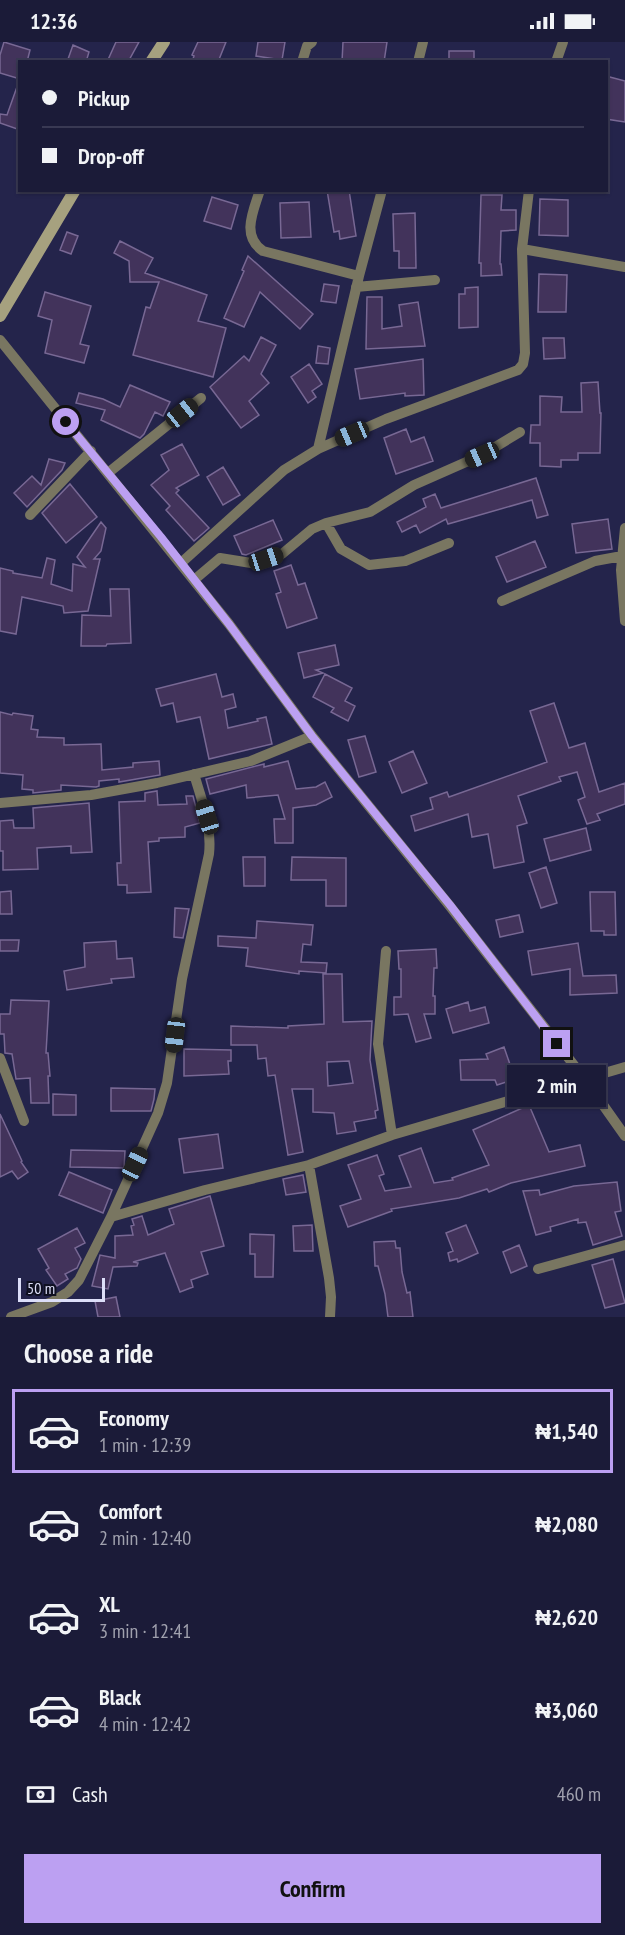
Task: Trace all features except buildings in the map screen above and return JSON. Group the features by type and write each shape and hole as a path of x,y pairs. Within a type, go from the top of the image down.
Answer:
{"street":[{"path":"152,60 164,42"},
{"path":"303,60 307,46 312,42"},
{"path":"418,60 423,42"},
{"path":"557,60 563,42"},
{"path":"0,316 74,192"},
{"path":"259,192 250,231 254,245 263,251 358,281 435,280"},
{"path":"318,449 381,192"},
{"path":"181,563 284,470 318,449 386,419 518,370 523,364 525,353 522,249 529,192"},
{"path":"522,249 625,267"},
{"path":"0,340 194,579 312,736 450,905 584,1078 625,1136"},
{"path":"108,473 201,398"},
{"path":"194,579 220,558 251,563 282,554 312,529 326,523 370,512 414,485 482,455 520,432"},
{"path":"30,515 90,452"},
{"path":"326,523 341,549 369,565 405,561 450,543"},
{"path":"625,528 623,551 625,621"},
{"path":"502,601 623,551"},
{"path":"0,803 91,795 194,774 251,761 312,736"},
{"path":"11,1317 52,1302 68,1292 83,1273 158,1113 167,1083 182,979 211,836 194,774"},
{"path":"386,951 378,1044 392,1135"},
{"path":"0,1058 24,1121"},
{"path":"111,1217 205,1190 309,1165 392,1135 625,1067"},
{"path":"309,1165 329,1278 330,1317"},
{"path":"538,1269 625,1245"}],"route":[{"path":"66,422 161,537 312,736 450,905 557,1044"}]}
